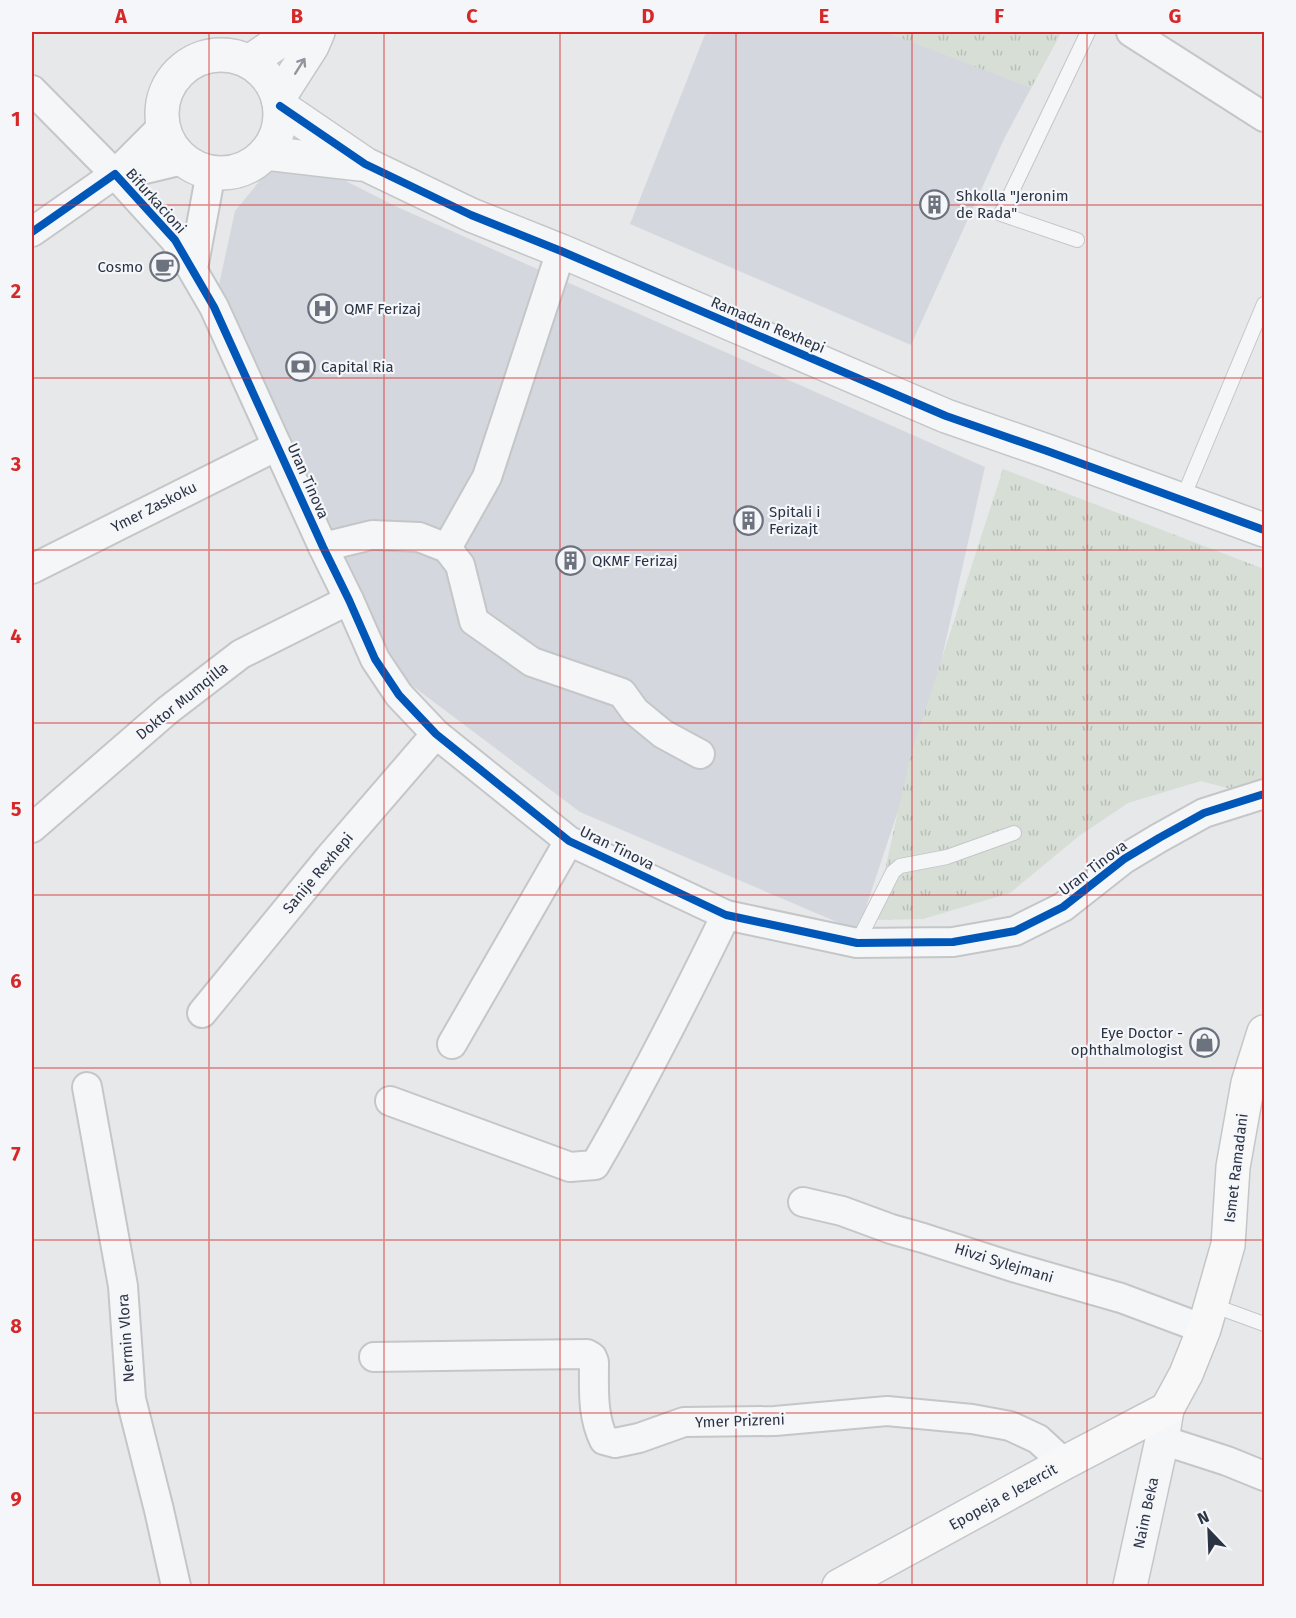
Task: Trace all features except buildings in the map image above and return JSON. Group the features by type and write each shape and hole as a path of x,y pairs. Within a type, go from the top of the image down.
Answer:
{"main road":[{"name":"Ismet Ramadani","path":"1165,1425 1208,1317 1228,1245 1233,1167 1248,1083 1264,1032"},
{"name":"Epopeja e Jezercit","path":"839,1587 1064,1463 1165,1425"}],"street":[{"path":"197,166 170,144 163,126 162,113 168,87 176,76 197,60 223,55 249,62 293,32"},
{"path":"115,174 197,166 223,173 246,168 256,162 273,143 280,118 279,103 318,32"},
{"path":"1131,32 1264,117"},
{"name":"Ramadan Rexhepi","path":"249,62 268,77 279,103 365,164 471,216 561,251 946,416 1264,530"},
{"path":"32,90 115,174"},
{"path":"115,174 163,126"},
{"name":"Ramadan Rexhepi","path":"265,153 365,164"},
{"path":"193,269 197,166"},
{"name":"Bifurkacioni","path":"32,232 115,174 175,240 193,269"},
{"path":"447,548 487,477 561,251"},
{"name":"Uran Tinova","path":"193,269 214,307 375,659 399,695 436,734 569,841 726,915 858,943 953,942 1015,931 1063,907 1124,859 1204,813 1264,794"},
{"name":"Ymer Zaskoku","path":"32,569 277,446"},
{"path":"323,547 372,535 419,537 447,548 460,565 474,621 531,662 622,693 635,711 663,734 700,754"},
{"name":"Doktor Mumqilla","path":"32,828 168,710 241,654 349,600"},
{"name":"Sanije Rexhepi","path":"202,1013 328,858 436,734"},
{"name":"Uran Tinova","path":"452,1044 569,841"},
{"path":"390,1101 570,1167 595,1165 620,1122 726,915"},
{"name":"Nermin Vlora","path":"87,1087 123,1286 131,1399 176,1587"},
{"name":"Hivzi Sylejmani","path":"803,1202 842,1211 891,1229 1121,1298 1208,1317"},
{"name":"Ymer Prizreni","path":"374,1357 587,1354 594,1362 595,1409 598,1428 604,1440 615,1443 639,1438 684,1422 775,1421 887,1412 972,1419 1010,1426 1038,1439 1064,1463"},
{"path":"1165,1425 1227,1461 1264,1476"},
{"name":"Naim Beka","path":"1130,1587 1165,1425"}],"lane":[{"path":"1077,240 1001,214 1088,32"},
{"path":"1182,500 1264,304"},
{"path":"858,943 893,872 900,866 947,857 1014,833"},
{"path":"1208,1317 1264,1324"}],"shaded area":[{"path":"706,32 1061,32 1005,137 911,345 630,224"},
{"path":"285,150 395,206 985,467 927,724 858,931 580,812 410,684 345,581 212,317 235,211"}],"green space":[{"path":"885,32 1054,32 1060,35 1031,88"},
{"path":"1003,469 1264,569 1264,798 1201,781 1128,803 1079,836 1010,893 923,919 874,920 910,757"}],"cycle path":[{"path":"280,106 365,164 471,215 561,251 946,416 1264,530"},
{"path":"32,232 115,174 175,240 214,307 375,659 399,695 436,734 569,841 726,915 857,943 953,942 1015,931 1063,907 1124,859 1204,813 1264,794"}],"place":[{"name":"Shkolla \"Jeronim de Rada\"","path":"935,205"},
{"name":"Cosmo","path":"164,267"},
{"name":"QMF Ferizaj","path":"323,309"},
{"name":"Capital Ria","path":"300,367"},
{"name":"Spitali i Ferizajt","path":"748,521"},
{"name":"QKMF Ferizaj","path":"571,561"},
{"name":"Eye Doctor - ophthalmologist","path":"1204,1042"}]}
